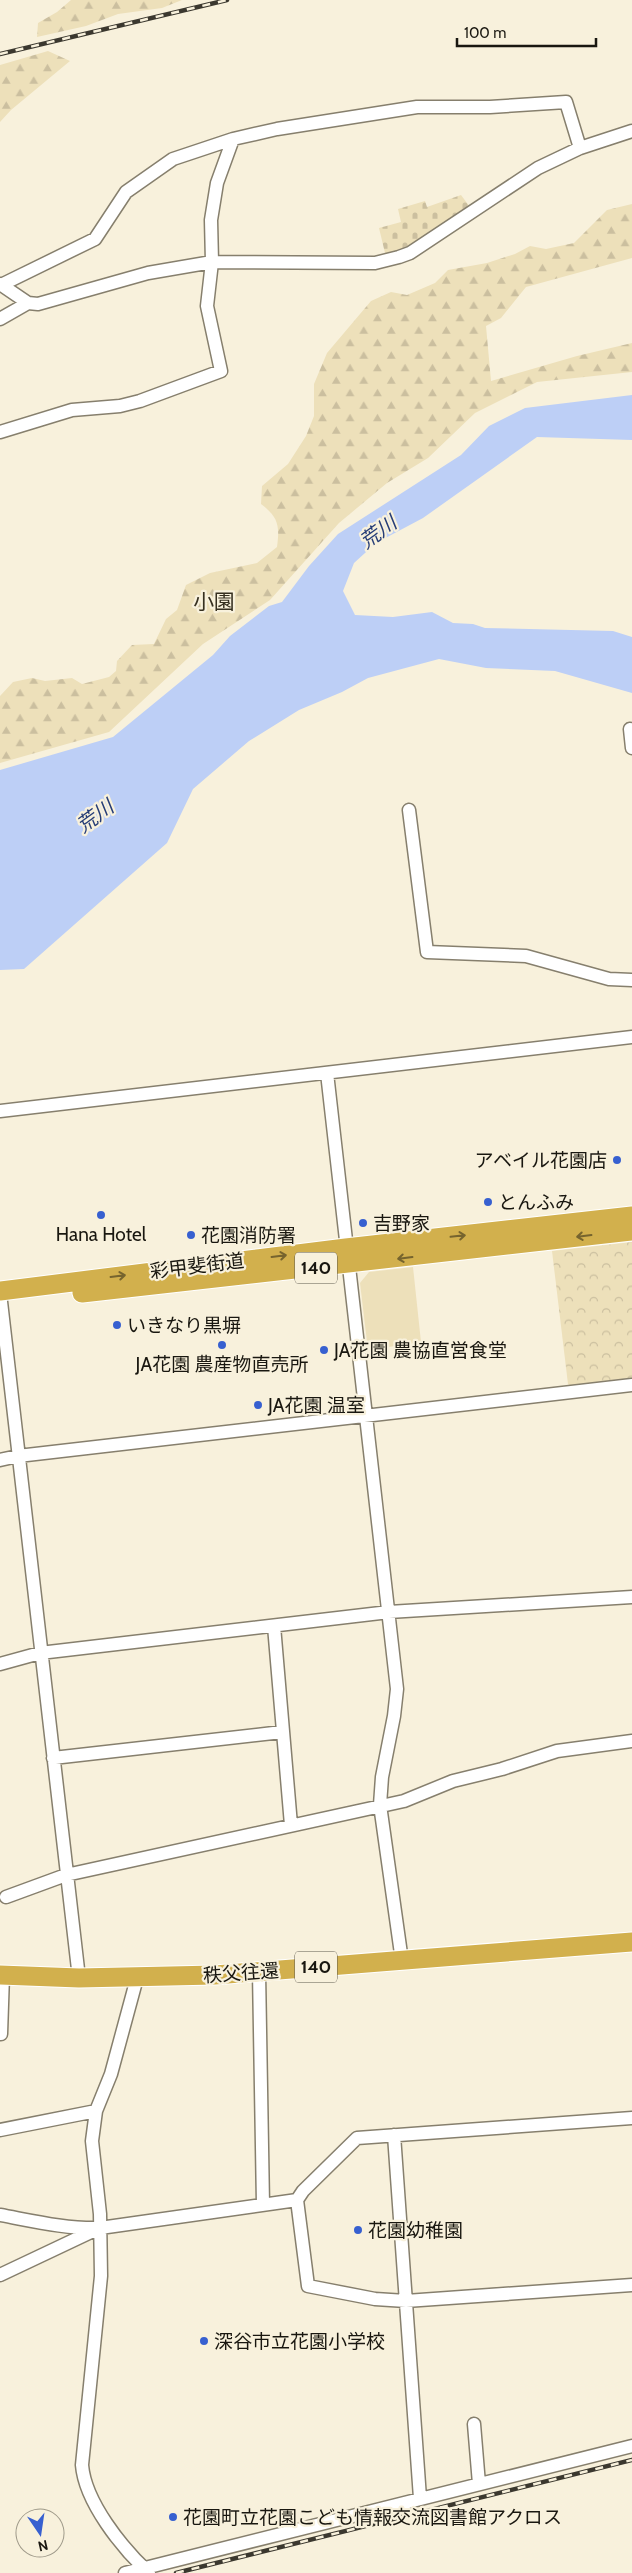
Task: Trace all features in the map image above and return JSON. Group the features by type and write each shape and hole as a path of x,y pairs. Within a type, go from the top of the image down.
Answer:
{"highway":[{"name":"彩甲斐街道","path":"0,1297 347,1256 632,1216"},
{"name":"彩甲斐街道","path":"347,1256 632,1231"},
{"name":"秩父往還","path":"2,1975 137,1978 259,1972 632,1942"}],"street":[{"path":"0,284 95,239 126,192 173,159 233,139 277,129 417,107 490,107 566,102 580,148"},
{"path":"0,319 28,303 54,301 148,273 212,262 375,263 399,257 410,253 517,180 580,148 632,131"},
{"path":"0,432 72,410 120,406 140,401 221,371 207,306 212,262 211,220 216,192 233,139"},
{"path":"0,284 28,303"},
{"path":"630,729 632,748"},
{"path":"409,810 427,952 526,956 609,979 632,980"},
{"path":"0,1111 632,1037"},
{"path":"327,1073 397,1689 394,1716 382,1777 380,1806 402,1961"},
{"path":"0,1297 79,1978"},
{"path":"0,1460 18,1456 632,1385"},
{"path":"0,1664 40,1653 389,1612 632,1597"},
{"path":"274,1626 291,1825"},
{"path":"53,1758 282,1732"},
{"path":"6,1897 66,1875 404,1801 453,1781 502,1769 557,1751 632,1741"},
{"path":"259,1972 263,2205"},
{"path":"1,2034 2,1975"},
{"path":"137,1978 110,2074 96,2111 92,2141 100,2228 101,2276 82,2456 83,2480 126,2549 146,2571"},
{"path":"0,2130 96,2111"},
{"path":"0,2214 43,2223 82,2228 100,2228 297,2200 357,2138 632,2118"},
{"path":"394,2135 420,2498"},
{"path":"297,2200 308,2286 375,2299 406,2301 632,2284"},
{"path":"0,2275 77,2236 100,2228"},
{"path":"474,2424 479,2484"},
{"path":"125,2573 146,2571 420,2498 632,2446"}],"green space":[{"path":"71,0 182,0 162,8 118,14 86,26 37,37 38,23 57,12"},
{"path":"48,51 70,61 11,110 0,122 0,65"},
{"path":"461,195 470,207 415,243 393,253 385,253 379,228 401,222 398,209 425,201 427,207"},
{"path":"632,204 632,258 526,287 501,318 486,326 491,381 577,356 632,343 632,372 537,382 475,413 428,458 387,483 339,523 270,600 203,644 109,732 0,763 0,696 13,682 32,678 45,681 72,678 82,684 109,677 116,671 117,661 132,645 154,644 166,619 177,610 186,585 210,573 257,563 277,547 278,527 271,513 261,504 262,486 288,464 306,436 314,416 314,384 327,353 371,301 391,292 407,295 435,283 448,270 487,263 515,254 530,246 546,249 574,243 607,210"},
{"path":"632,1242 632,1381 572,1388 568,1384 552,1251"},
{"path":"413,1267 421,1342 376,1349 367,1342 360,1283 369,1272"}],"water":[{"name":"荒川","path":"632,395 632,440 537,437 423,518 376,543 354,563 343,591 355,615 393,617 432,612 453,623 473,624 485,628 613,631 632,637 632,693 555,671 486,668 439,659 368,678 342,692 299,710 249,741 193,789 167,843 24,969 0,970 0,770 113,737 213,655 230,636 269,606 282,602 309,566 338,534 461,455 489,426 525,408"}],"railway":[{"path":"0,54 227,0"},
{"path":"176,2573 632,2460"}],"place":[{"name":"アベイル花園店","path":"617,1160"},
{"name":"とんふみ","path":"488,1202"},
{"name":"Hana Hotel","path":"101,1215"},
{"name":"吉野家","path":"363,1223"},
{"name":"花園消防署","path":"191,1235"},
{"name":"いきなり黒塀","path":"117,1325"},
{"name":"JA花園 農産物直売所","path":"222,1345"},
{"name":"JA花園 農協直営食堂","path":"324,1350"},
{"name":"JA花園 温室","path":"258,1405"},
{"name":"花園幼稚園","path":"358,2230"},
{"name":"深谷市立花園小学校","path":"204,2341"},
{"name":"花園町立花園こども情報交流図書館アクロス","path":"173,2517"}],"district":[{"name":"小園","path":"214,601"}]}
